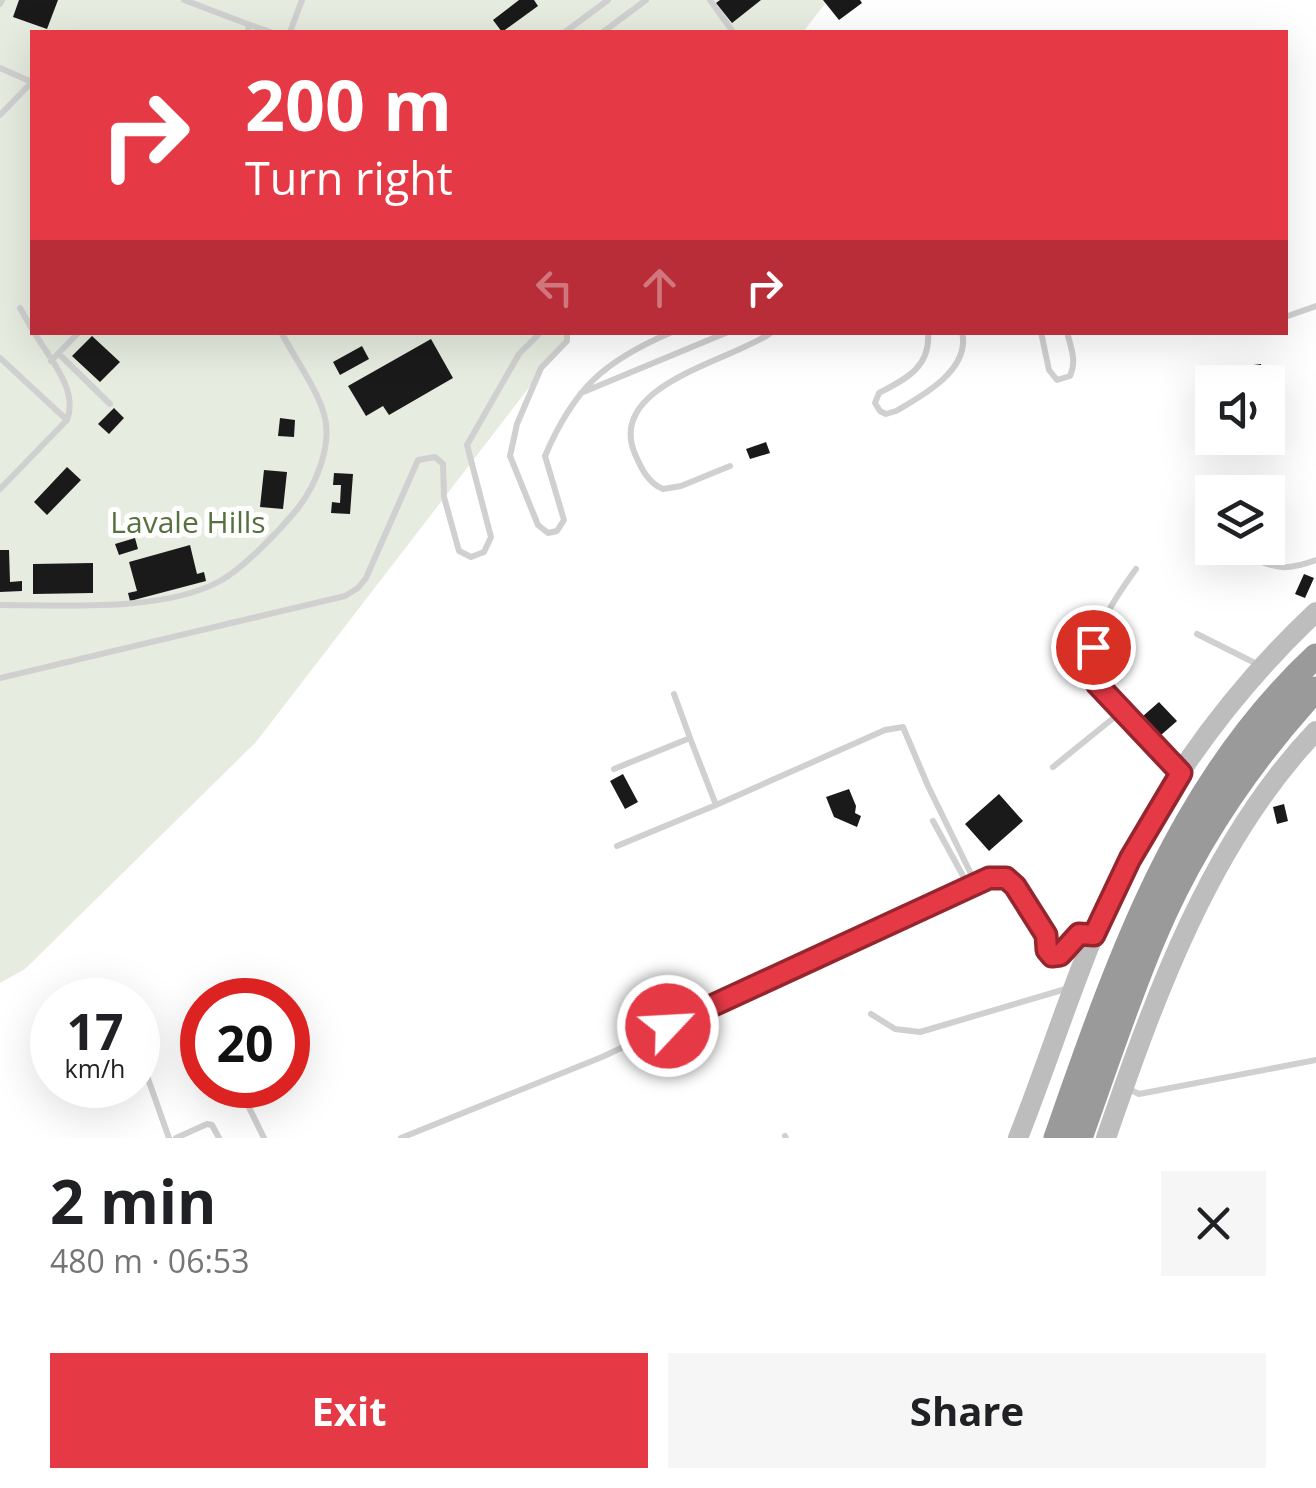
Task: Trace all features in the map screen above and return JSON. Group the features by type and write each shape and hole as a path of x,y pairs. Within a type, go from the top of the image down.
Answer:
{"highway":[{"path":"1056,1138 1110,983 1158,873 1226,762 1264,712 1316,656"},
{"path":"1080,1138 1132,991 1179,884 1245,775 1316,688"}],"street":[{"path":"1018,1138 1094,935 1130,859 1181,773 1239,691 1316,612"},
{"path":"1106,1138 1156,1000 1232,844 1316,731"}],"lane":[{"path":"184,0 248,29"},
{"path":"291,30 302,0"},
{"path":"568,30 608,0"},
{"path":"607,30 646,0"},
{"path":"710,0 732,30"},
{"path":"0,68 30,81"},
{"path":"0,116 30,84"},
{"path":"1288,315 1316,306"},
{"path":"20,308 30,326"},
{"path":"0,489 72,409 70,395 36,335"},
{"path":"52,361 76,335"},
{"path":"0,605 124,605 173,596 219,582 268,540 308,495 325,442 324,415 283,335"},
{"path":"0,678 322,603 354,591 366,578 418,460 424,458 435,457 443,464 444,498 460,550 471,557 484,552 491,537 467,454 468,445 519,354 538,335"},
{"path":"567,335 567,341 541,368 517,424 510,456 538,525 548,533 557,531 564,520 545,456 567,410 630,350 665,335"},
{"path":"580,394 721,335"},
{"path":"730,466 681,486 663,489 647,478 629,438 629,427 634,414 674,380 766,335"},
{"path":"928,335 924,362 914,374 879,393 875,403 880,411 896,411 950,372 963,354 962,335"},
{"path":"1042,335 1050,370 1057,380 1070,376 1075,361 1068,335"},
{"path":"58,354 110,404"},
{"path":"0,358 66,420"},
{"path":"1265,565 1286,569 1316,560"},
{"path":"1136,569 1108,614 1090,658 1091,675 1181,773"},
{"path":"1197,634 1262,666"},
{"path":"674,694 716,804"},
{"path":"1054,767 1122,711"},
{"path":"617,846 885,730 903,727 972,884"},
{"path":"614,769 690,738"},
{"path":"933,821 972,884"},
{"path":"402,1138 602,1057 972,884 1006,878 1015,886 1046,935 1047,950 1052,956 1060,955 1079,934 1094,935"},
{"path":"871,1014 895,1029 920,1032 1075,986"},
{"path":"1124,1087 1139,1094 1316,1060"},
{"path":"160,1108 172,1138 207,1124 212,1125 218,1138"},
{"path":"249,1108 264,1138"}],"green space":[{"name":"Lavale Hills","path":"0,0 828,0 805,30 30,30 30,335 569,335 256,742 25,969 0,983"}],"building":[{"path":"19,0 58,0 47,29 13,17"},
{"path":"519,0 534,0 538,6 505,30 493,20"},
{"path":"761,0 732,23 716,3"},
{"path":"823,0 860,0 862,3 839,20"},
{"path":"92,336 120,362 100,382 72,356"},
{"path":"431,339 453,378 389,415 383,406 366,416 348,386"},
{"path":"362,346 369,359 340,375 333,362"},
{"path":"114,408 124,418 109,434 98,424"},
{"path":"280,418 295,420 294,437 278,436"},
{"path":"766,442 770,453 750,459 746,449"},
{"path":"67,467 81,480 47,515 34,502"},
{"path":"264,470 287,472 283,509 260,507"},
{"path":"334,473 353,474 350,514 331,513 332,502 340,503 341,485 333,485"},
{"path":"135,538 138,549 119,555 115,544"},
{"path":"190,545 197,574 204,572 206,581 130,601 128,593 137,591 129,562"},
{"path":"0,550 9,550 10,582 22,581 22,591 0,592"},
{"path":"93,563 93,593 33,594 33,564"},
{"path":"1304,574 1314,578 1305,598 1295,594"},
{"path":"1159,702 1177,721 1161,735 1143,716"},
{"path":"623,774 638,802 625,809 610,781"},
{"path":"849,789 855,813 861,816 857,827 834,817 826,797"},
{"path":"999,794 1023,821 989,851 965,824"},
{"path":"1284,804 1288,821 1277,824 1273,807"}],"route":[{"path":"668,1026 989,878 1006,878 1015,886 1046,935 1048,954 1060,955 1083,932 1094,935 1130,859 1181,773 1097,684 1089,668 1093,647"}]}
